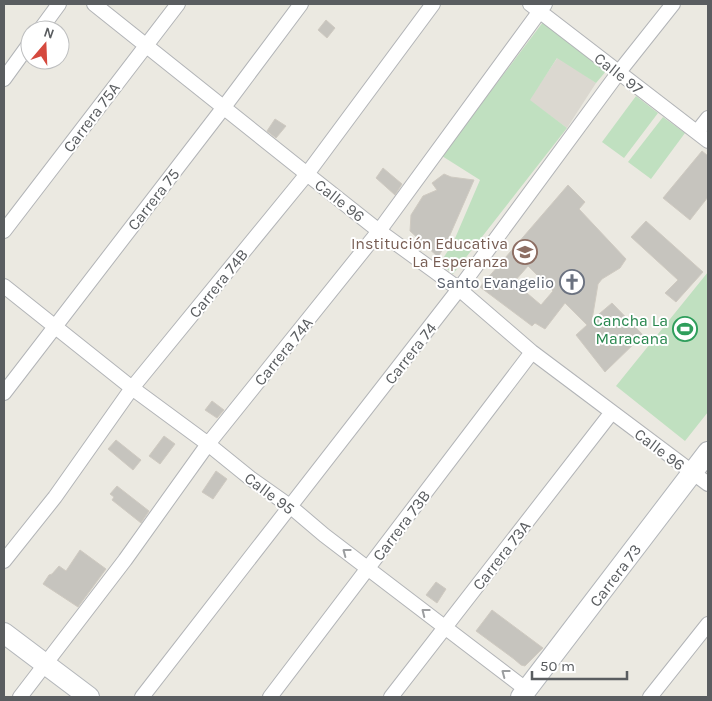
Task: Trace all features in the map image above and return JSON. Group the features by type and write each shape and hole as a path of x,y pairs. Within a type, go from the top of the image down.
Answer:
{"street":[{"path":"47,20 59,4"},
{"name":"Calle 96","path":"94,4 379,231 459,289 532,352 700,478"},
{"name":"Carrera 75A","path":"4,231 178,4"},
{"name":"Carrera 75","path":"4,393 301,4"},
{"name":"Carrera 74B","path":"4,561 55,497 132,388 307,174 433,4"},
{"name":"Carrera 74","path":"142,697 291,508 459,289 619,72 672,4"},
{"name":"Calle 97","path":"538,6 708,141"},
{"name":"Carrera 74A","path":"20,697 124,560 208,444 379,231 538,6"},
{"path":"4,79 20,57"},
{"path":"697,132 708,118"},
{"name":"Calle 95","path":"4,286 54,328 291,508 529,695"},
{"name":"Carrera 73B","path":"270,697 532,352"},
{"name":"Carrera 73A","path":"391,697 612,412"},
{"name":"Carrera 73","path":"529,695 700,478 708,452"},
{"path":"650,697 708,624"},
{"path":"4,633 89,697"}],"shaded area":[{"path":"558,57 596,83 567,128 529,100"}],"green space":[{"path":"543,22 607,70 596,83 557,58 530,100 567,128 453,274 440,263 453,243 480,180 442,156"},
{"path":"636,96 658,113 624,158 602,142"},
{"path":"663,117 685,133 651,179 628,162"},
{"name":"Cancha La Maracana","path":"708,272 708,412 685,441 616,386"}],"building":[{"path":"326,20 335,28 327,38 318,30"},
{"path":"275,119 286,126 276,138 267,131"},
{"path":"702,151 708,156 708,197 690,220 663,198"},
{"path":"383,168 402,184 395,195 376,178"},
{"path":"444,174 451,177 474,180 446,244 438,257 410,231 411,215 423,196 437,190 432,183"},
{"path":"568,185 585,202 579,209 626,259 620,268 602,279 598,284 592,320 612,303 643,335 605,372 576,335 587,325 565,303 545,329 535,323 532,326 480,287","holes":["528,266 553,291 541,305 514,282"]},
{"path":"646,221 703,272 676,302 665,293 678,280 631,237"},
{"path":"212,401 224,410 217,418 205,410"},
{"path":"164,436 175,444 160,464 149,456"},
{"path":"116,440 141,460 133,470 108,449"},
{"path":"216,471 227,479 213,499 202,492"},
{"path":"117,486 149,511 141,523 112,500 114,497 110,494"},
{"path":"80,550 106,569 78,607 43,584 59,566 66,571"},
{"path":"436,582 446,589 437,603 426,595"},
{"path":"492,610 543,648 525,666 521,665 476,631"}],"place":[{"name":"Institución Educativa La Esperanza","path":"525,252"},
{"name":"Santo Evangelio","path":"572,282"},
{"name":"Cancha La Maracana","path":"685,329"}]}
